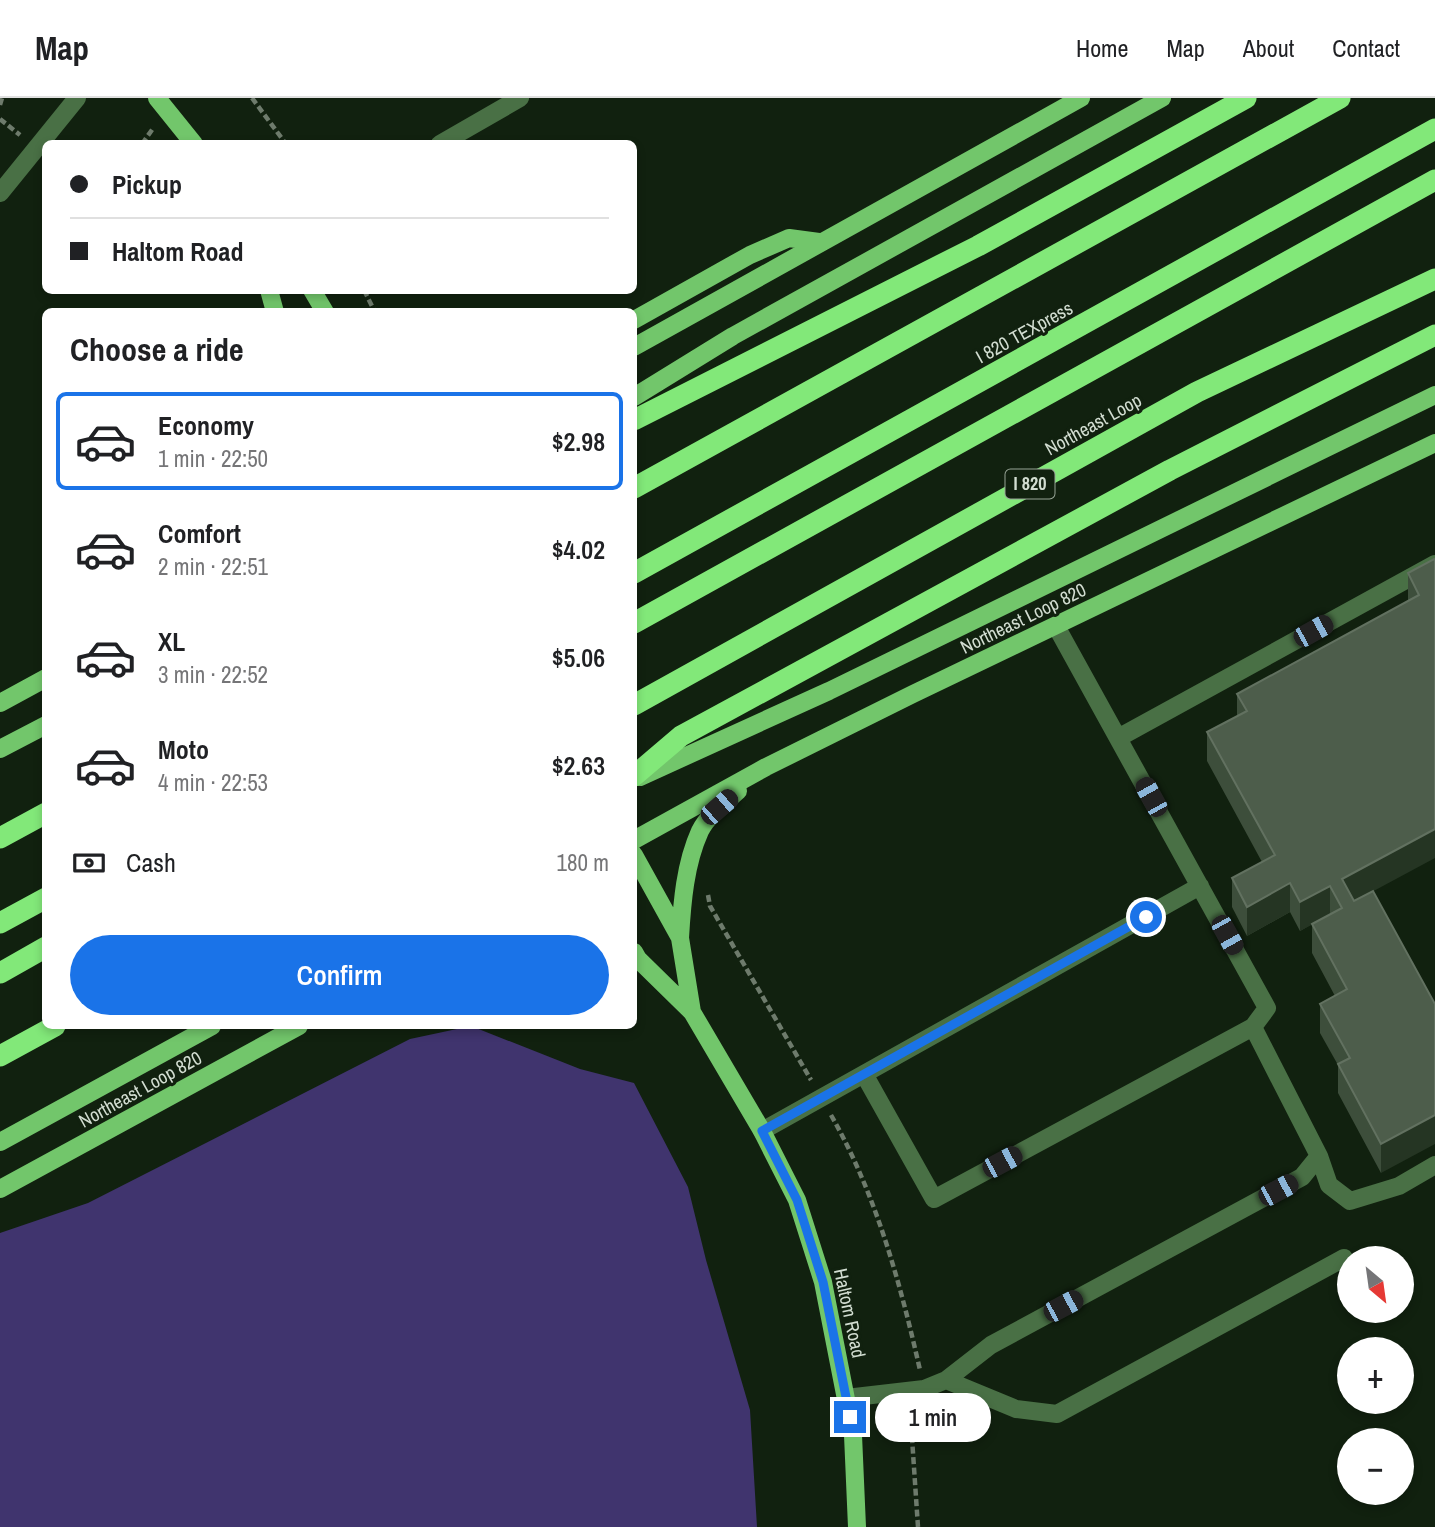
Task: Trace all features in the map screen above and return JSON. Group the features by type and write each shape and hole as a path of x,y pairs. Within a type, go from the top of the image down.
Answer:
{"highway":[{"path":"637,418 978,246 1246,98"},
{"path":"637,486 1340,98"},
{"name":"I 820 TEXpress","path":"637,571 1435,130"},
{"path":"637,621 1435,180"},
{"name":"Northeast Loop","path":"637,703 1196,392 1435,279"},
{"path":"637,775 681,736 1170,470 1435,335"},
{"path":"0,838 42,815"},
{"path":"0,923 42,900"},
{"path":"0,972 42,949"},
{"path":"0,1056 50,1029"}],"main road":[{"path":"157,98 191,140"},
{"path":"637,345 1081,98"},
{"path":"637,395 733,336 1162,98"},
{"path":"637,318 750,255 789,238 819,242"},
{"path":"637,777 829,691 1435,395"},
{"name":"Northeast Loop 820","path":"637,838 766,767 913,694 1435,443"},
{"path":"0,704 42,680"},
{"path":"0,749 42,727"},
{"path":"680,938 689,864 701,829 719,807 766,767"},
{"name":"Haltom Road","path":"637,860 680,938 692,1012"},
{"name":"Haltom Road","path":"637,958 692,1012 762,1131 797,1200 823,1282 853,1435 856,1527"},
{"path":"0,1142 207,1029"},
{"name":"Northeast Loop 820","path":"0,1189 293,1029"}],"street":[{"path":"42,140 76,98"},
{"path":"447,140 520,98"},
{"path":"0,193 42,140"},
{"path":"1118,738 1435,564"},
{"path":"864,1074 934,1199 1253,1027 1267,1008 1056,626"},
{"path":"762,1131 1200,887"},
{"path":"1253,1027 1319,1156 1329,1185 1350,1201 1399,1186 1435,1165"},
{"path":"846,1398 923,1389 946,1380 991,1345 1302,1177 1319,1156"},
{"path":"946,1380 1016,1409 1056,1414 1337,1261"}],"path":[{"path":"0,105 2,98"},
{"path":"252,98 283,140"},
{"path":"707,888 710,906 809,1076"},
{"path":"835,1122 876,1212 903,1293 921,1374"},
{"path":"918,1527 912,1438 925,1415 927,1404"}],"shaded area":[{"path":"457,1029 479,1029 580,1069 634,1083 688,1187 706,1260 750,1410 757,1527 0,1527 0,1233 88,1203 410,1039"}],"building":[{"path":"1434,559 1435,829 1342,879 1354,901 1373,891 1435,1004 1435,1115 1381,1144 1338,1064 1350,1058 1320,1004 1347,989 1312,924 1342,908 1330,886 1300,902 1290,883 1247,907 1232,878 1275,855 1207,732 1247,711 1237,694 1419,595 1408,573"}],"route":[{"path":"850,1417 823,1282 797,1200 762,1131 1146,917"}]}
